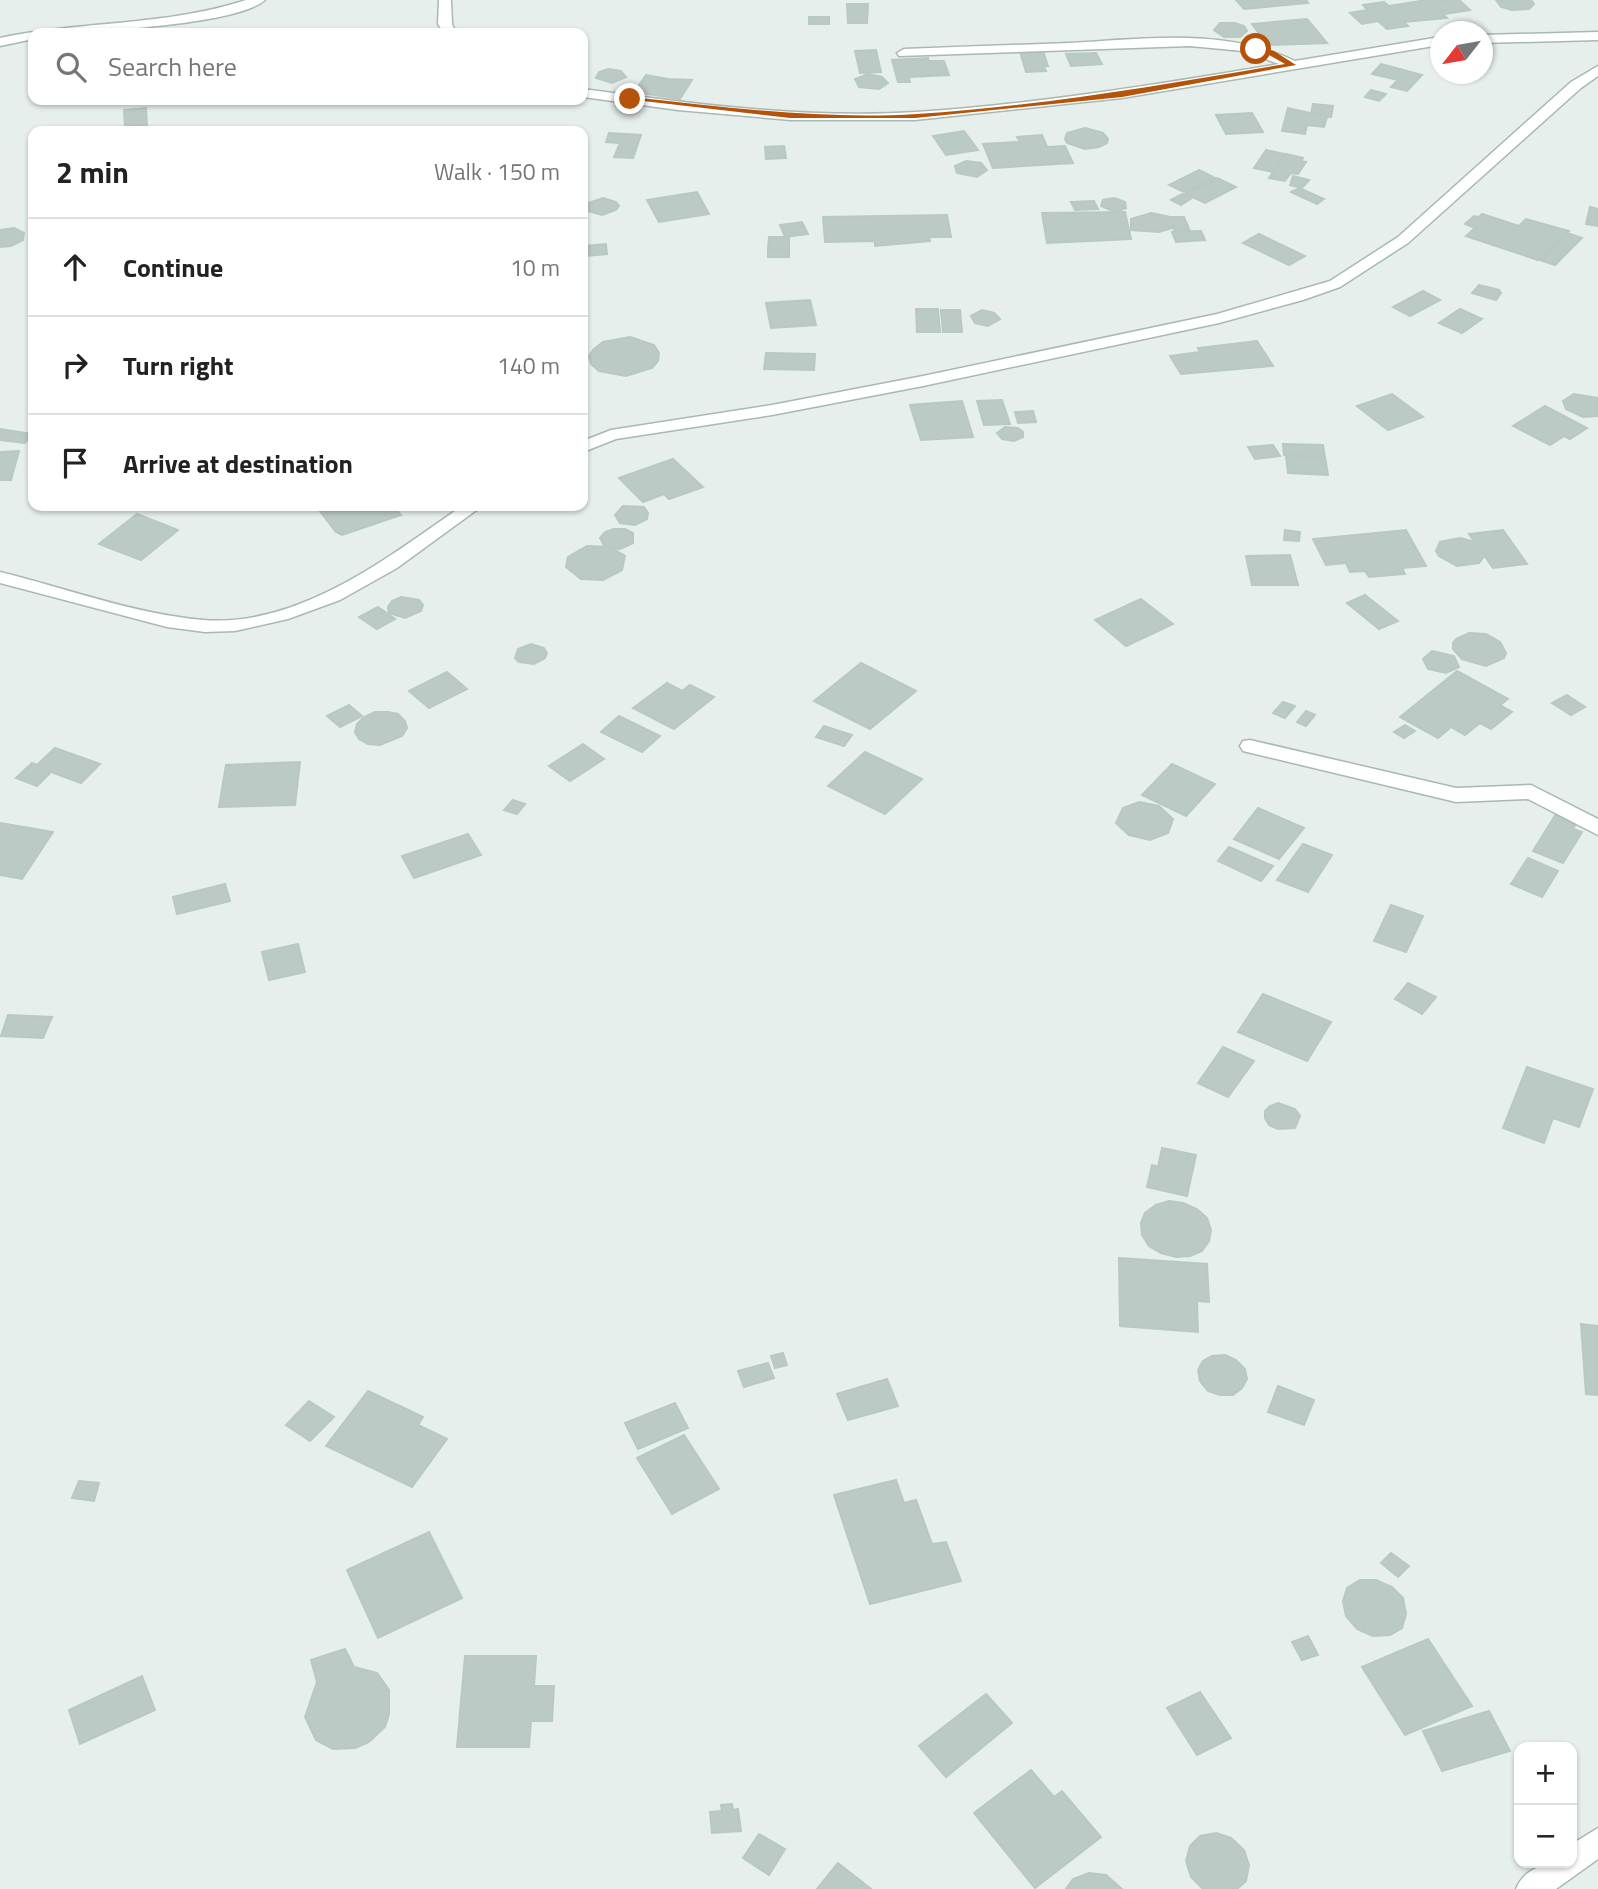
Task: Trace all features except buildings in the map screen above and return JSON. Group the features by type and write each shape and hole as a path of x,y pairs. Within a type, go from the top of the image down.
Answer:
{"street":[{"path":"87,28 200,15 259,0"},
{"path":"445,0 447,28"},
{"path":"0,42 28,36"},
{"path":"1493,39 1598,36"},
{"path":"588,94 678,106 790,116 915,116 1122,94 1430,43"},
{"path":"904,53 1129,44 1206,44 1260,50 1292,65"},
{"path":"588,445 611,435 663,425 772,410 923,382 1298,298 1335,284 1403,240 1576,85 1598,70"},
{"path":"0,577 167,621 205,626 235,625 282,615 334,596 391,564 466,511"},
{"path":"1250,746 1456,795 1531,792 1598,828"},
{"path":"1577,1857 1598,1842"},
{"path":"1531,1889 1561,1868"}],"route":[{"path":"630,99 790,116 915,116 1122,94 1292,65 1272,53 1256,49"}]}
